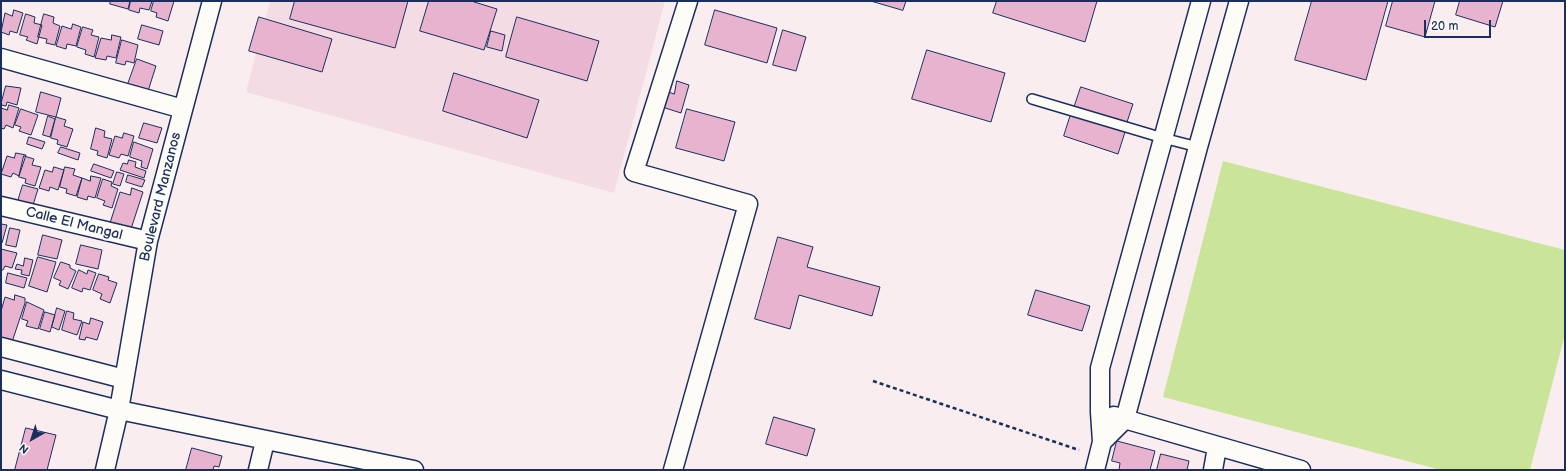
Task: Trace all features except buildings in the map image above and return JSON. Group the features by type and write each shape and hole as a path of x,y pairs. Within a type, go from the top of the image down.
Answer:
{"street":[{"name":"Boulevard Manzanos","path":"105,470 121,395 148,242 212,1"},
{"path":"674,470 748,204 634,172 688,1"},
{"path":"1099,456 1100,368 1201,1"},
{"path":"1099,456 1125,419 1239,1"},
{"path":"1,58 183,109"},
{"name":"Calle El Mangal","path":"1,206 148,242"},
{"path":"1,347 121,395 265,441 381,466 414,470"},
{"path":"1,380 70,399 121,395"},
{"path":"1100,412 1301,470"},
{"path":"258,470 265,441"},
{"path":"1212,470 1217,447"}],"lane":[{"path":"1032,99 1198,147"}],"path":[{"path":"873,381 1099,456"}],"shaded area":[{"path":"270,1 665,1 614,193 246,92"}],"green space":[{"path":"1223,161 1565,250 1565,334 1530,470 1441,470 1163,397"}]}
